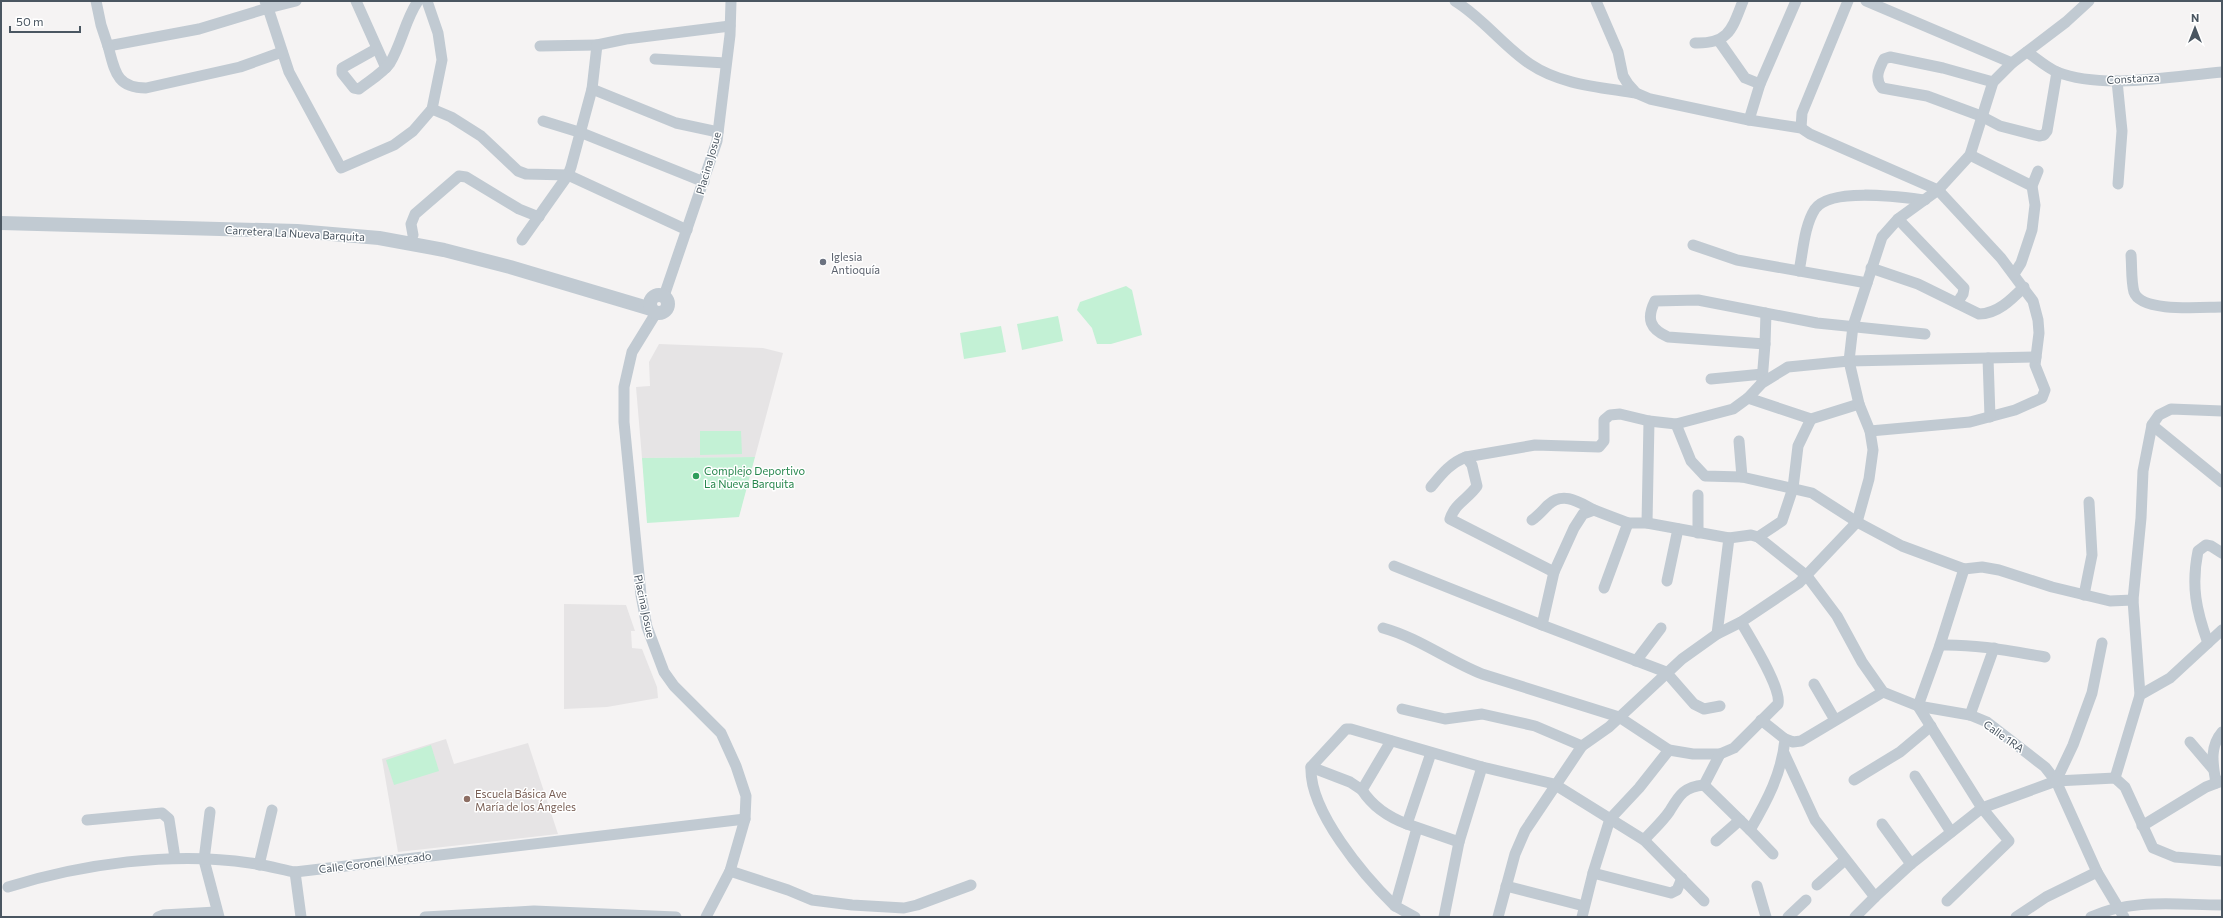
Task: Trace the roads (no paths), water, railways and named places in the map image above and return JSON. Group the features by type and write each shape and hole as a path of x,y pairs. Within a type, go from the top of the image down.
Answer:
{"street":[{"path":"96,1 101,25 120,79 132,88 146,88 240,67 282,52"},
{"path":"108,46 199,29 266,5 296,1"},
{"path":"356,1 376,49 386,68"},
{"path":"376,49 342,68 342,73 356,89 386,68 399,45 410,12 418,1"},
{"path":"266,5 289,72 323,133 339,168 344,168 394,145 413,131 432,109 442,60 438,33 427,1"},
{"name":"Placina Josue","path":"706,917 730,871 745,819 746,796 736,766 721,733 674,686 664,672 647,626 641,595 624,422 624,387 632,352 655,304 687,230 704,182 718,132 730,26 731,1"},
{"path":"1455,1 1529,64 1548,74 1568,81 1636,92 1650,99 1749,120 1800,128 1810,134 1938,190 2014,274 2033,301 2038,320 2039,333 2035,365 2045,390 2042,398 2015,410 1970,422 1870,431"},
{"path":"1596,1 1618,52 1623,76 1636,92"},
{"path":"1695,43 1710,44 1719,41 1730,32 1743,1"},
{"path":"1749,120 1760,84 1796,1"},
{"path":"1800,128 1802,113 1848,1"},
{"path":"1866,1 2012,62"},
{"path":"1498,917 1515,854 1525,831 1554,784 1582,746 1609,727 1666,672 1717,634 1741,622 1776,600 1807,576 1857,522 1869,479 1873,450 1870,431 1859,404 1849,361 1853,326 1882,237 1898,219 1938,190 1970,155 1981,116 1993,82 2012,62 2066,22 2089,1"},
{"path":"540,46 596,45 626,39 730,26"},
{"path":"1719,41 1745,78 1760,84"},
{"path":"522,240 568,175 582,133 592,89 596,45"},
{"name":"Constanza","path":"2027,52 2057,72 2087,79 2117,81 2222,72"},
{"path":"1993,82 1943,68 1890,57 1884,59 1878,72 1878,83 1882,88 1927,96 1981,116 2000,126 2039,136 2044,135 2057,72"},
{"path":"655,59 726,63"},
{"path":"2117,81 2122,131 2118,184"},
{"path":"592,89 676,123 718,132"},
{"path":"432,109 451,117 481,136 518,171 526,174 568,175 687,230"},
{"path":"543,121 582,133 704,182"},
{"path":"1970,155 2032,186"},
{"path":"2014,274 2022,263 2032,230 2035,205 2032,186 2038,171"},
{"path":"413,235 412,224 415,214 459,176 466,177 519,209 538,217"},
{"path":"1799,272 1808,224 1816,209 1826,200 1873,196 1900,196 1925,200"},
{"name":"Carretera La Nueva Barquita","path":"1,215 298,228 413,235 511,257 655,304"},
{"path":"1898,219 1964,288 1964,294 1956,303"},
{"name":"Carretera La Nueva Barquita","path":"1,223 298,228"},
{"name":"Carretera La Nueva Barquita","path":"379,233 655,304"},
{"path":"1693,245 1737,260 1867,283"},
{"path":"2131,255 2134,293 2141,302 2155,306 2222,307"},
{"path":"1871,268 1918,284 1979,314 1988,314 2014,296 2024,287"},
{"path":"1765,344 1668,337 1656,332 1651,323 1651,310 1655,302 1698,300 1817,323 1925,334"},
{"path":"1431,487 1449,466 1457,460 1466,457 1535,445 1599,447 1604,441 1604,420 1610,415 1620,414 1649,422 1676,424 1733,409 1748,398 1763,379 1766,313"},
{"path":"1710,379 1763,379 1788,367 1849,361 2036,357"},
{"path":"1988,358 1990,417"},
{"path":"1748,398 1811,420 1859,404"},
{"path":"2115,778 2140,695 2133,600 2141,521 2143,471 2152,425 2159,415 2171,409 2222,410"},
{"path":"1758,537 1782,522 1793,488 1798,446 1811,420"},
{"path":"1647,523 1649,422"},
{"path":"1676,424 1691,461 1701,473 1710,477 1742,476 1816,495 1857,522 1902,546 1964,569 1982,568 1999,570 2052,587 2110,601 2133,600"},
{"path":"2152,425 2219,476"},
{"path":"1738,441 1742,476"},
{"path":"1466,457 1472,465 1477,486 1472,494 1453,510 1450,519 1554,572"},
{"path":"1698,495 1698,533"},
{"path":"1532,520 1540,515 1549,504 1561,498 1571,498 1594,510 1628,523 1647,523 1729,538 1751,535 1758,537 1807,576 1837,616 1862,662 1883,692 1800,741 1793,742 1785,739 1761,720"},
{"path":"2084,594 2092,556 2089,502"},
{"path":"1542,625 1554,572 1580,518 1583,514 1594,510"},
{"path":"1604,588 1628,523"},
{"path":"1667,581 1678,529"},
{"path":"1717,634 1729,538"},
{"path":"2208,643 2196,607 2196,560 2198,551 2206,545 2211,546 2222,553"},
{"path":"1394,566 1542,625 1666,672 1694,704 1704,709 1720,706"},
{"path":"1947,901 2010,841 1982,808 1918,706 1940,645 1964,569"},
{"path":"1383,628 1416,639 1463,666 1482,674 1619,717 1669,750 1704,755 1720,754 1734,748 1778,704 1779,700 1765,665 1741,622"},
{"path":"1636,661 1661,628"},
{"path":"2140,695 2170,678 2222,630"},
{"path":"2056,781 2073,744 2092,693 2102,643"},
{"path":"1940,645 1961,644 2045,657"},
{"path":"1970,715 1994,648"},
{"path":"1814,684 1835,720"},
{"name":"Calle 1RA","path":"1883,692 1918,706 1970,715 1987,722 2045,767 2056,781 2097,872 2124,917"},
{"path":"1402,709 1445,719 1482,714 1535,726 1582,746"},
{"path":"1854,780 1900,752 1931,726"},
{"path":"1415,917 1395,906 1370,881 1336,834 1314,795 1311,767 1346,729 1351,729 1482,767 1554,784 1644,840 1704,901"},
{"path":"2213,769 2213,748 2217,738 2222,732"},
{"path":"1750,830 1769,797 1784,753 1785,739"},
{"path":"1362,790 1391,741"},
{"path":"2142,826 2219,782 2213,769 2190,742"},
{"path":"1506,886 1583,912 1593,873 1610,819 1639,788 1669,750"},
{"path":"1395,906 1412,826 1431,753"},
{"path":"1784,753 1815,820 1875,897"},
{"path":"1704,785 1720,754"},
{"path":"1311,767 1350,782 1362,790 1374,804 1389,817 1459,842"},
{"path":"1444,917 1459,842 1482,767"},
{"path":"1915,776 1951,832"},
{"path":"1854,917 1911,864 1982,808 2056,781 2115,778 2125,786 2153,848 2166,855 2222,861"},
{"path":"1644,840 1669,812 1675,800 1682,792 1696,785 1704,785 1773,854"},
{"path":"259,865 272,810"},
{"path":"158,917 163,915 218,915 204,860 210,812"},
{"path":"86,820 162,813 168,819 175,858"},
{"name":"Calle Coronel Mercado","path":"8,887 40,877 117,864 175,858 259,865 295,872 745,819"},
{"path":"1716,841 1740,820"},
{"path":"1882,824 1911,864"},
{"path":"1816,885 1845,860"},
{"path":"730,871 788,890 812,900 858,906 910,907 971,885"},
{"path":"295,872 301,917"},
{"path":"2016,917 2046,897 2097,872"},
{"path":"1593,873 1671,893 1677,890 1682,878"},
{"path":"1757,886 1766,917"},
{"path":"1788,917 1806,900"},
{"path":"2091,917 2118,907 2146,904 2222,905"},
{"path":"425,917 582,914 676,917"}],"place":[{"name":"Iglesia Antioquía","path":"823,262"},
{"name":"Complejo Deportivo La Nueva Barquita","path":"696,476"},
{"name":"Escuela Básica Ave María de los Ángeles","path":"467,799"}]}
